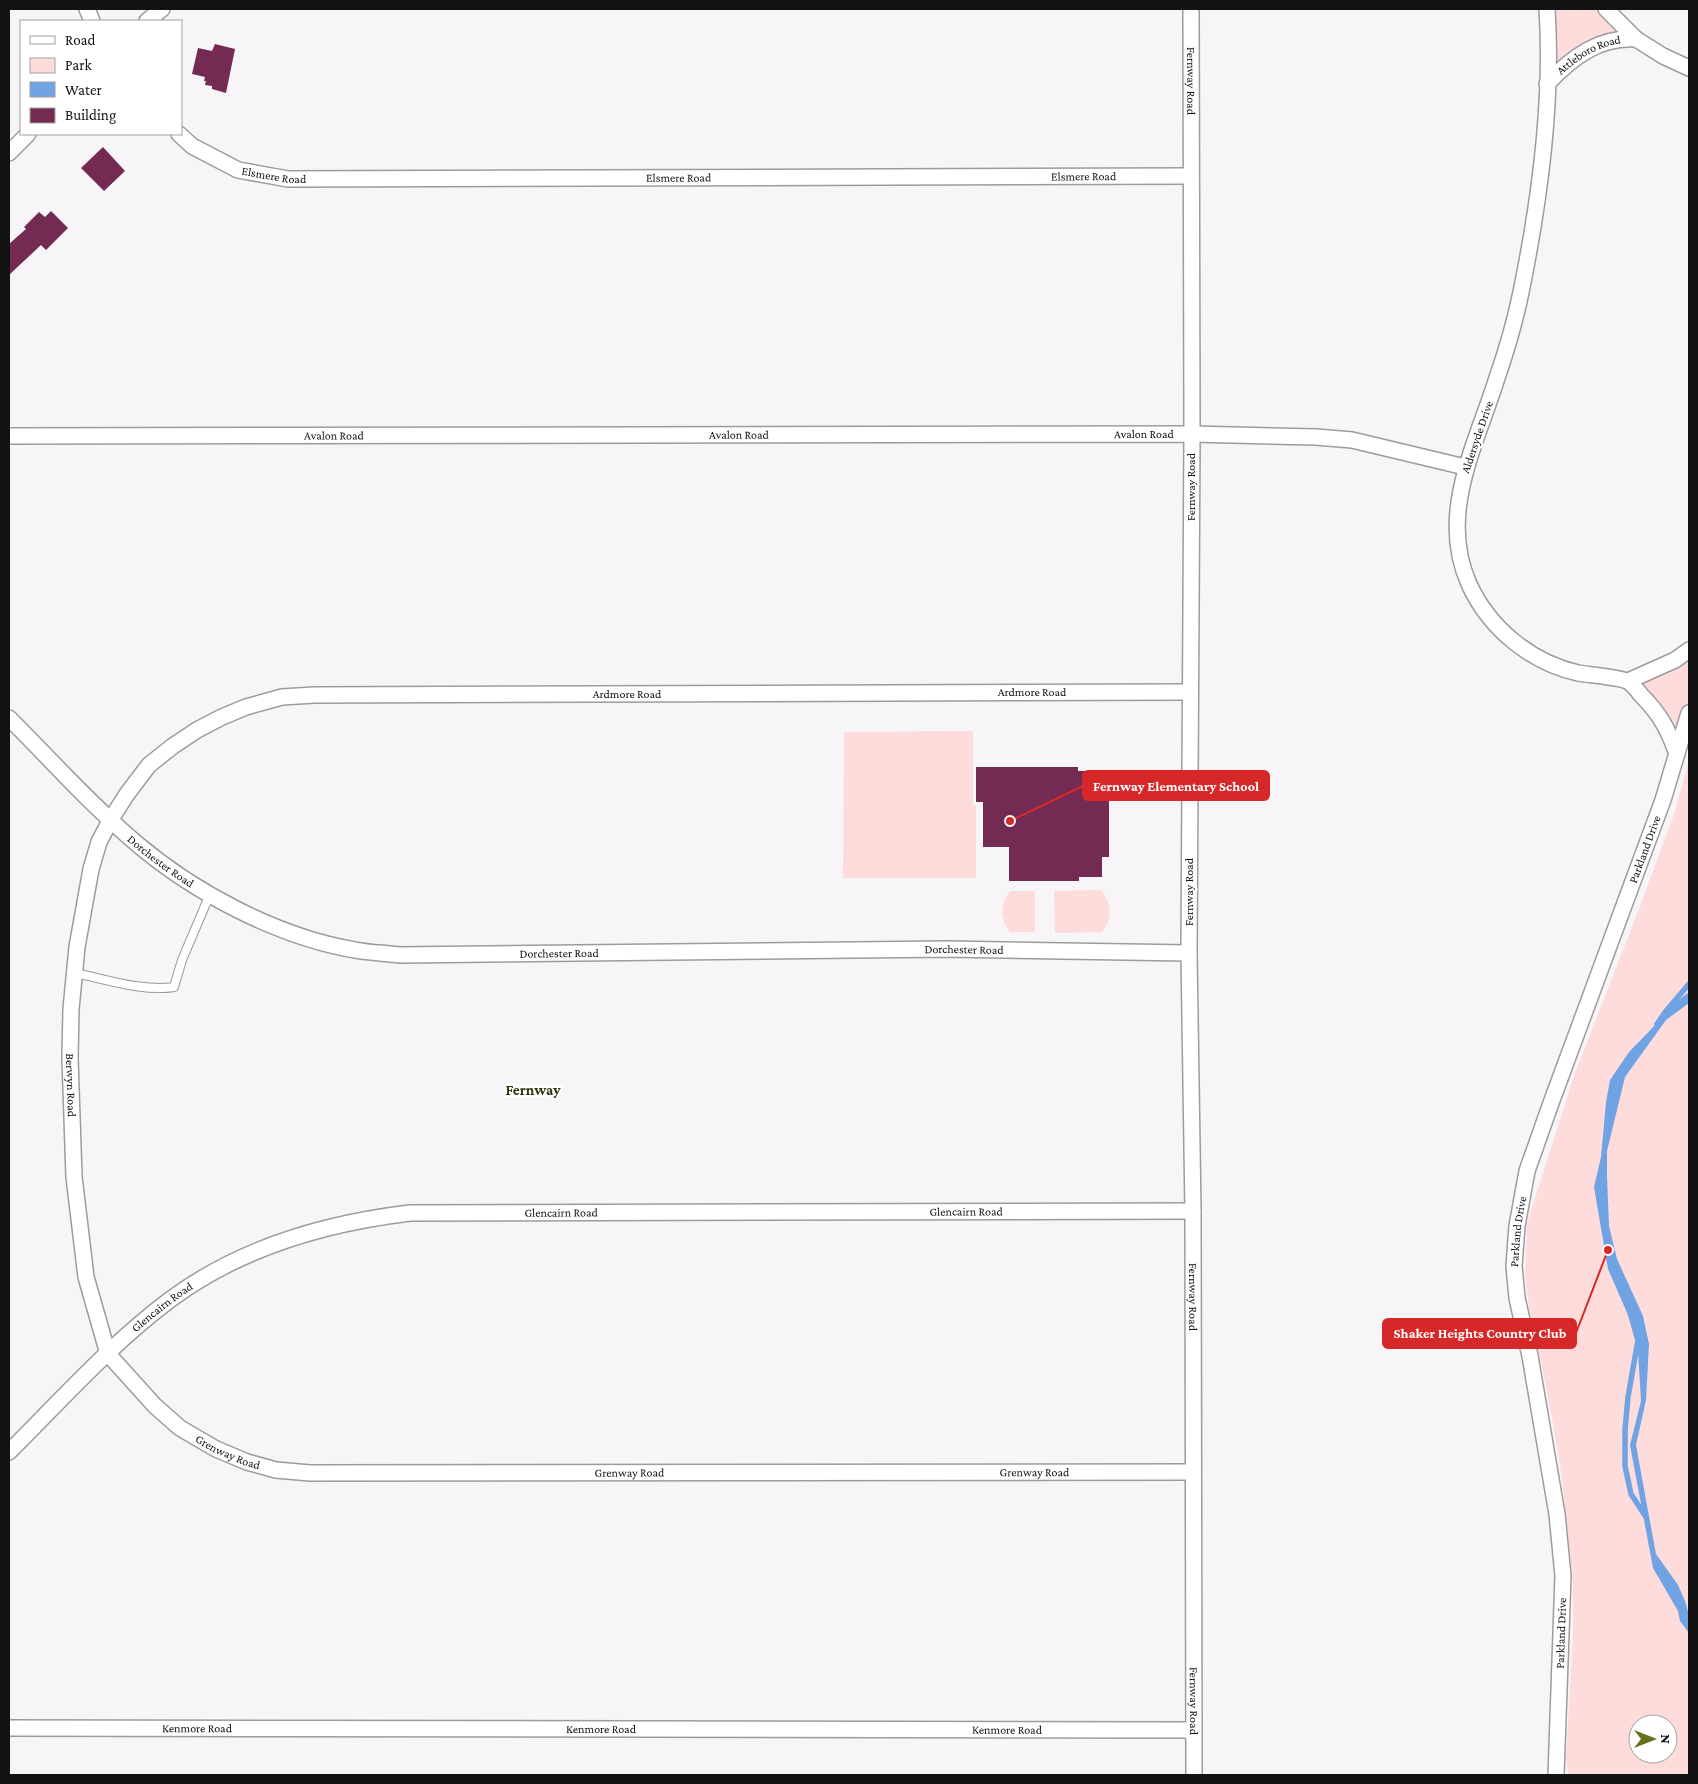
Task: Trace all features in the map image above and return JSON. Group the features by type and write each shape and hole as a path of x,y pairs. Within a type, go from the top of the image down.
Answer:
{"street":[{"path":"148,20 162,9"},
{"name":"Fernway Road","path":"1191,9 1192,434 1188,954 1193,1212 1194,1775"},
{"name":"Aldersyde Drive","path":"1547,9 1547,84 1542,149 1530,242 1520,294 1496,381 1466,467 1459,494 1456,522 1460,556 1469,584 1484,610 1503,632 1523,650 1545,661 1576,672 1628,681"},
{"name":"Attleboro Road","path":"1606,9 1636,38 1663,56 1689,68"},
{"name":"Attleboro Road","path":"1547,84 1575,58 1592,48 1608,41 1636,38"},
{"path":"9,153 27,135"},
{"name":"Elsmere Road","path":"180,135 192,146 238,170 288,179 1190,176"},
{"name":"Avalon Road","path":"9,436 1192,434 1316,437 1352,440 1466,467"},
{"path":"1677,754 1669,731 1656,709 1628,681 1675,660 1689,650"},
{"name":"Ardmore Road","path":"111,819 149,765 173,746 197,730 222,717 246,707 282,697 314,695 1190,692"},
{"name":"Parkland Drive","path":"1556,1775 1563,1576 1557,1514 1530,1356 1517,1298 1514,1266 1517,1226 1527,1171 1663,800 1689,713"},
{"name":"Dorchester Road","path":"9,718 134,841 171,870 224,903 268,923 310,939 355,950 400,955 947,949 1188,954"},
{"name":"Berwyn Road","path":"108,1354 86,1278 74,1177 70,1058 77,947 91,869 97,847 111,819"},
{"name":"Glencairn Road","path":"9,1452 108,1354 171,1299 224,1266 297,1236 374,1218 420,1213 1193,1212"},
{"name":"Grenway Road","path":"108,1354 155,1406 180,1428 216,1449 247,1462 276,1470 310,1473 1192,1472"},
{"name":"Kenmore Road","path":"9,1728 1194,1730"}],"lane":[{"path":"75,973 161,989 174,987 182,960 210,894"}],"green space":[{"path":"1547,9 1606,9 1636,39 1608,41 1547,84"},
{"path":"1689,650 1689,713 1677,754 1628,681"},
{"path":"973,731 973,805 976,805 976,878 843,878 844,732"},
{"path":"1689,760 1689,1775 1568,1775 1566,1759 1573,1632 1573,1582 1562,1479 1554,1429 1530,1316 1525,1276 1527,1223 1575,1073 1674,814"},
{"path":"1101,890 1110,911 1108,921 1102,932 1055,933 1054,891"},
{"path":"1010,891 1035,891 1035,932 1010,932 1004,922 1002,912 1004,902"}],"water":[{"path":"1689,992 1689,1003 1666,1020 1625,1077 1607,1151 1607,1176 1609,1226 1617,1259 1643,1316 1649,1344 1646,1400 1636,1445 1656,1554 1678,1585 1685,1601 1689,1615 1689,1633 1680,1621 1678,1611 1653,1568 1630,1445 1641,1401 1638,1351 1628,1315 1608,1269 1594,1187 1601,1157 1610,1080 1629,1052 1671,1006"}],"building":[{"path":"215,44 235,49 226,93 212,89 212,86 205,85 205,77 192,74 198,48 212,51"},
{"path":"103,147 125,171 104,191 81,168"},
{"path":"51,211 68,228 46,250 41,245 9,275 9,244 26,229 24,227 39,212 45,217"},
{"path":"976,767 1078,767 1078,771 1102,771 1102,790 1109,790 1109,857 1102,857 1102,877 1079,877 1079,881 1009,881 1009,847 983,847 983,802 976,802"}],"waterway":[{"path":"1657,1024 1689,984"},
{"path":"1638,1340 1628,1397 1625,1430 1625,1466 1631,1494 1646,1517"}],"place":[{"name":"Fernway Elementary School","path":"1010,821"},
{"name":"Shaker Heights Country Club","path":"1608,1250"}],"district":[{"name":"Fernway","path":"533,1090"}]}
